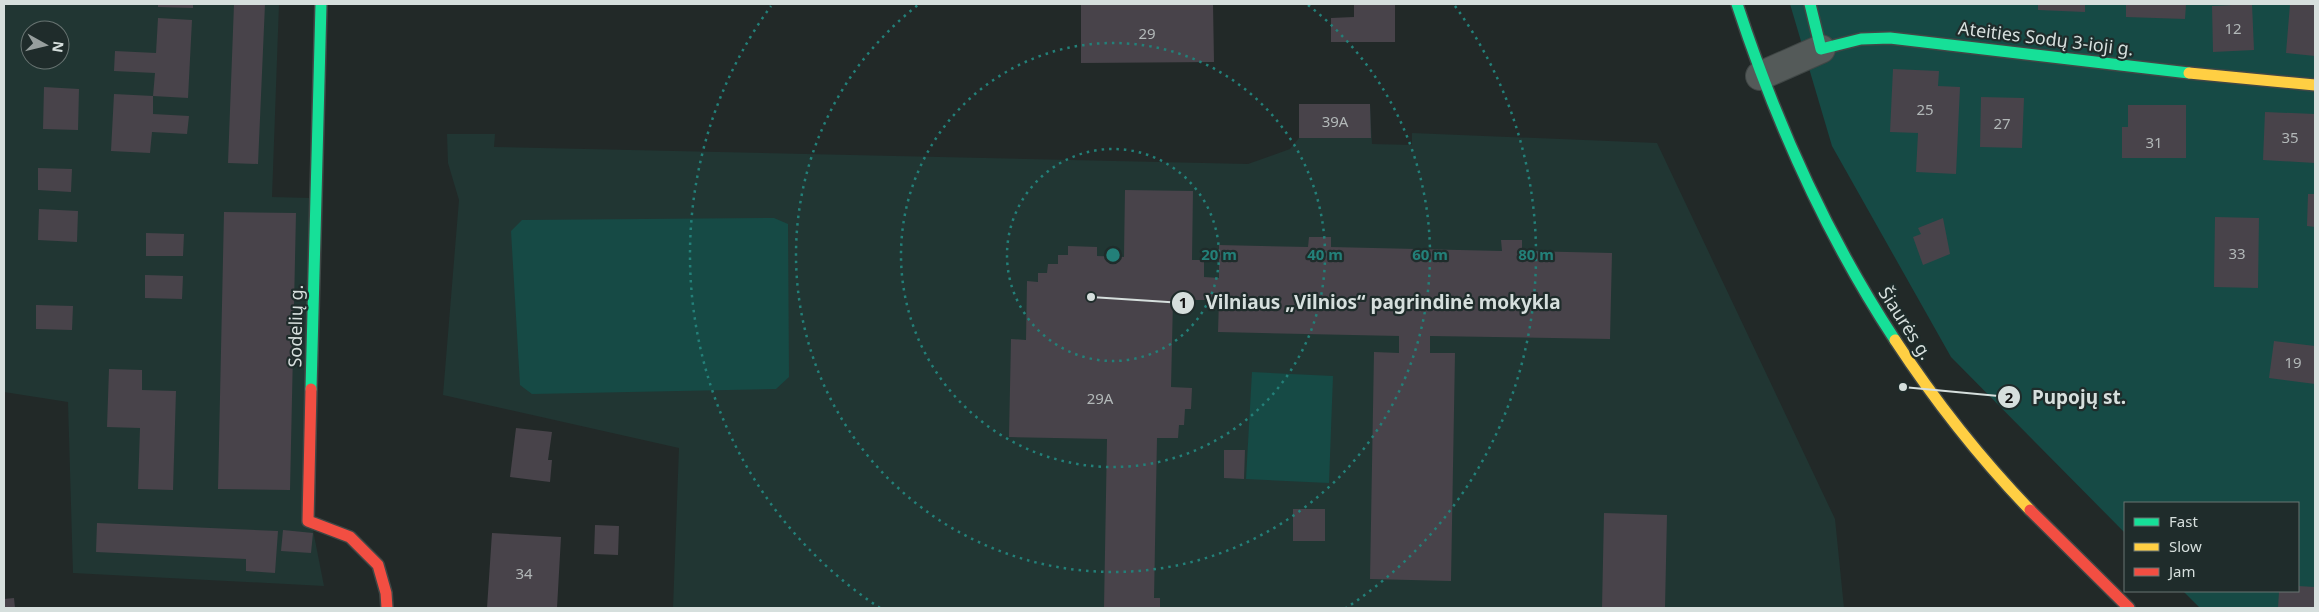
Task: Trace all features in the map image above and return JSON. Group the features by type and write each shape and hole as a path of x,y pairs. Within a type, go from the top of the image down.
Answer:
{"street":[{"name":"Sodelių g.","path":"321,4 308,521 350,537 378,565 387,608"},
{"name":"Šiaurės g.","path":"1737,4 1760,76 1791,154 1842,256 1907,357 1938,402 1996,473 2070,551 2129,608"},
{"path":"1760,76 1821,49 1810,4"},
{"name":"Ateities Sodų 3-ioji g.","path":"1821,49 1861,39 1890,38 2210,75 2315,85"}],"shaded area":[{"path":"5,4 279,4 272,197 311,198 302,474 324,586 73,573 68,402 4,392"},
{"path":"1790,4 2315,4 2315,608 2200,608 2184,592 2299,592 2299,502 2124,502 2124,532 1951,357 1832,146"},
{"path":"1299,104 1370,104 1372,144 1412,145 1412,133 1657,143 1835,519 1844,608 673,608 679,448 443,395 459,200 448,163 447,134 495,134 494,147 1248,164 1290,149 1299,138"},
{"path":"774,218 788,224 789,377 776,389 532,394 520,385 511,231 522,220"},
{"path":"1252,372 1333,376 1329,483 1246,479"}],"building":[{"path":"158,4 193,4 193,8 158,7"},
{"path":"234,4 265,4 258,164 228,163"},
{"path":"1081,4 1213,4 1214,62 1081,63"},
{"path":"1354,4 1395,4 1395,42 1331,42 1331,18 1354,17"},
{"path":"2038,4 2085,4 2085,12 2038,10"},
{"path":"2126,4 2186,4 2185,19 2126,17"},
{"path":"2252,4 2254,50 2213,52 2212,6"},
{"path":"2290,4 2315,5 2315,56 2286,53"},
{"path":"158,18 192,20 188,98 153,96 155,73 114,71 115,51 156,53"},
{"path":"1893,69 1939,71 1938,86 1960,87 1956,174 1916,172 1918,133 1890,132"},
{"path":"44,87 79,89 78,130 43,129"},
{"path":"114,94 153,96 153,114 189,116 187,134 152,132 150,153 111,151"},
{"path":"1981,97 2024,98 2022,148 1980,147"},
{"path":"1299,104 1370,104 1371,138 1299,138"},
{"path":"2128,105 2186,105 2186,158 2122,158 2122,127 2128,127"},
{"path":"2265,112 2315,114 2315,163 2263,160"},
{"path":"38,168 72,169 71,192 38,190"},
{"path":"1125,190 1193,191 1192,260 1204,260 1204,277 1219,278 1219,245 1308,247 1309,237 1331,237 1331,247 1502,251 1501,240 1522,240 1522,251 1612,253 1610,339 1430,336 1430,353 1455,353 1451,581 1370,579 1374,352 1399,353 1399,336 1218,332 1219,300 1173,300 1171,387 1192,388 1191,409 1185,409 1184,425 1179,425 1178,438 1157,438 1154,598 1160,598 1160,608 1104,608 1107,439 1009,437 1011,339 1026,340 1027,281 1038,282 1038,273 1047,273 1048,264 1058,264 1058,255 1068,255 1068,246 1097,247 1097,256 1124,257"},
{"path":"2308,194 2315,194 2315,227 2307,226"},
{"path":"39,209 78,211 77,242 38,240"},
{"path":"224,212 296,213 290,490 218,489"},
{"path":"2215,217 2259,218 2258,288 2214,287"},
{"path":"1943,218 1950,254 1923,265 1913,237 1921,234 1918,228"},
{"path":"146,233 184,234 183,256 146,256"},
{"path":"145,275 183,276 182,299 145,298"},
{"path":"36,305 73,306 72,330 36,329"},
{"path":"2274,341 2315,346 2315,384 2269,378"},
{"path":"109,369 142,370 142,390 176,391 173,490 138,489 140,428 107,427"},
{"path":"516,428 552,432 548,460 552,460 550,482 510,477"},
{"path":"1224,450 1245,450 1244,479 1224,478"},
{"path":"1293,509 1325,509 1325,541 1293,541"},
{"path":"1604,513 1667,515 1665,608 1602,608"},
{"path":"97,523 278,531 275,573 246,571 246,559 96,552"},
{"path":"595,525 619,526 618,555 594,554"},
{"path":"283,530 313,533 311,553 281,551"},
{"path":"492,533 561,537 557,608 487,608"},
{"path":"2299,586 2315,587 2315,608 2278,608 2279,592 2299,592"},
{"path":"14,598 15,608 4,608 4,599"}],"traffic: fast":[{"path":"311,389 321,4"},
{"path":"1737,4 1768,92 1805,177 1847,260 1895,340"},
{"path":"1810,4 1821,49 1861,39 1890,38 2189,73"}],"traffic: slow":[{"path":"2189,73 2315,85"},
{"path":"1895,340 1959,428 1993,470 2030,510"}],"traffic: jam":[{"path":"311,389 308,521 350,537 378,565 386,593 387,608"},
{"path":"2030,510 2129,608"}],"place":[{"name":"Vilniaus „Vilnios“ pagrindinė mokykla","path":"1091,297"},
{"name":"Pupojų st.","path":"1903,387"}]}
